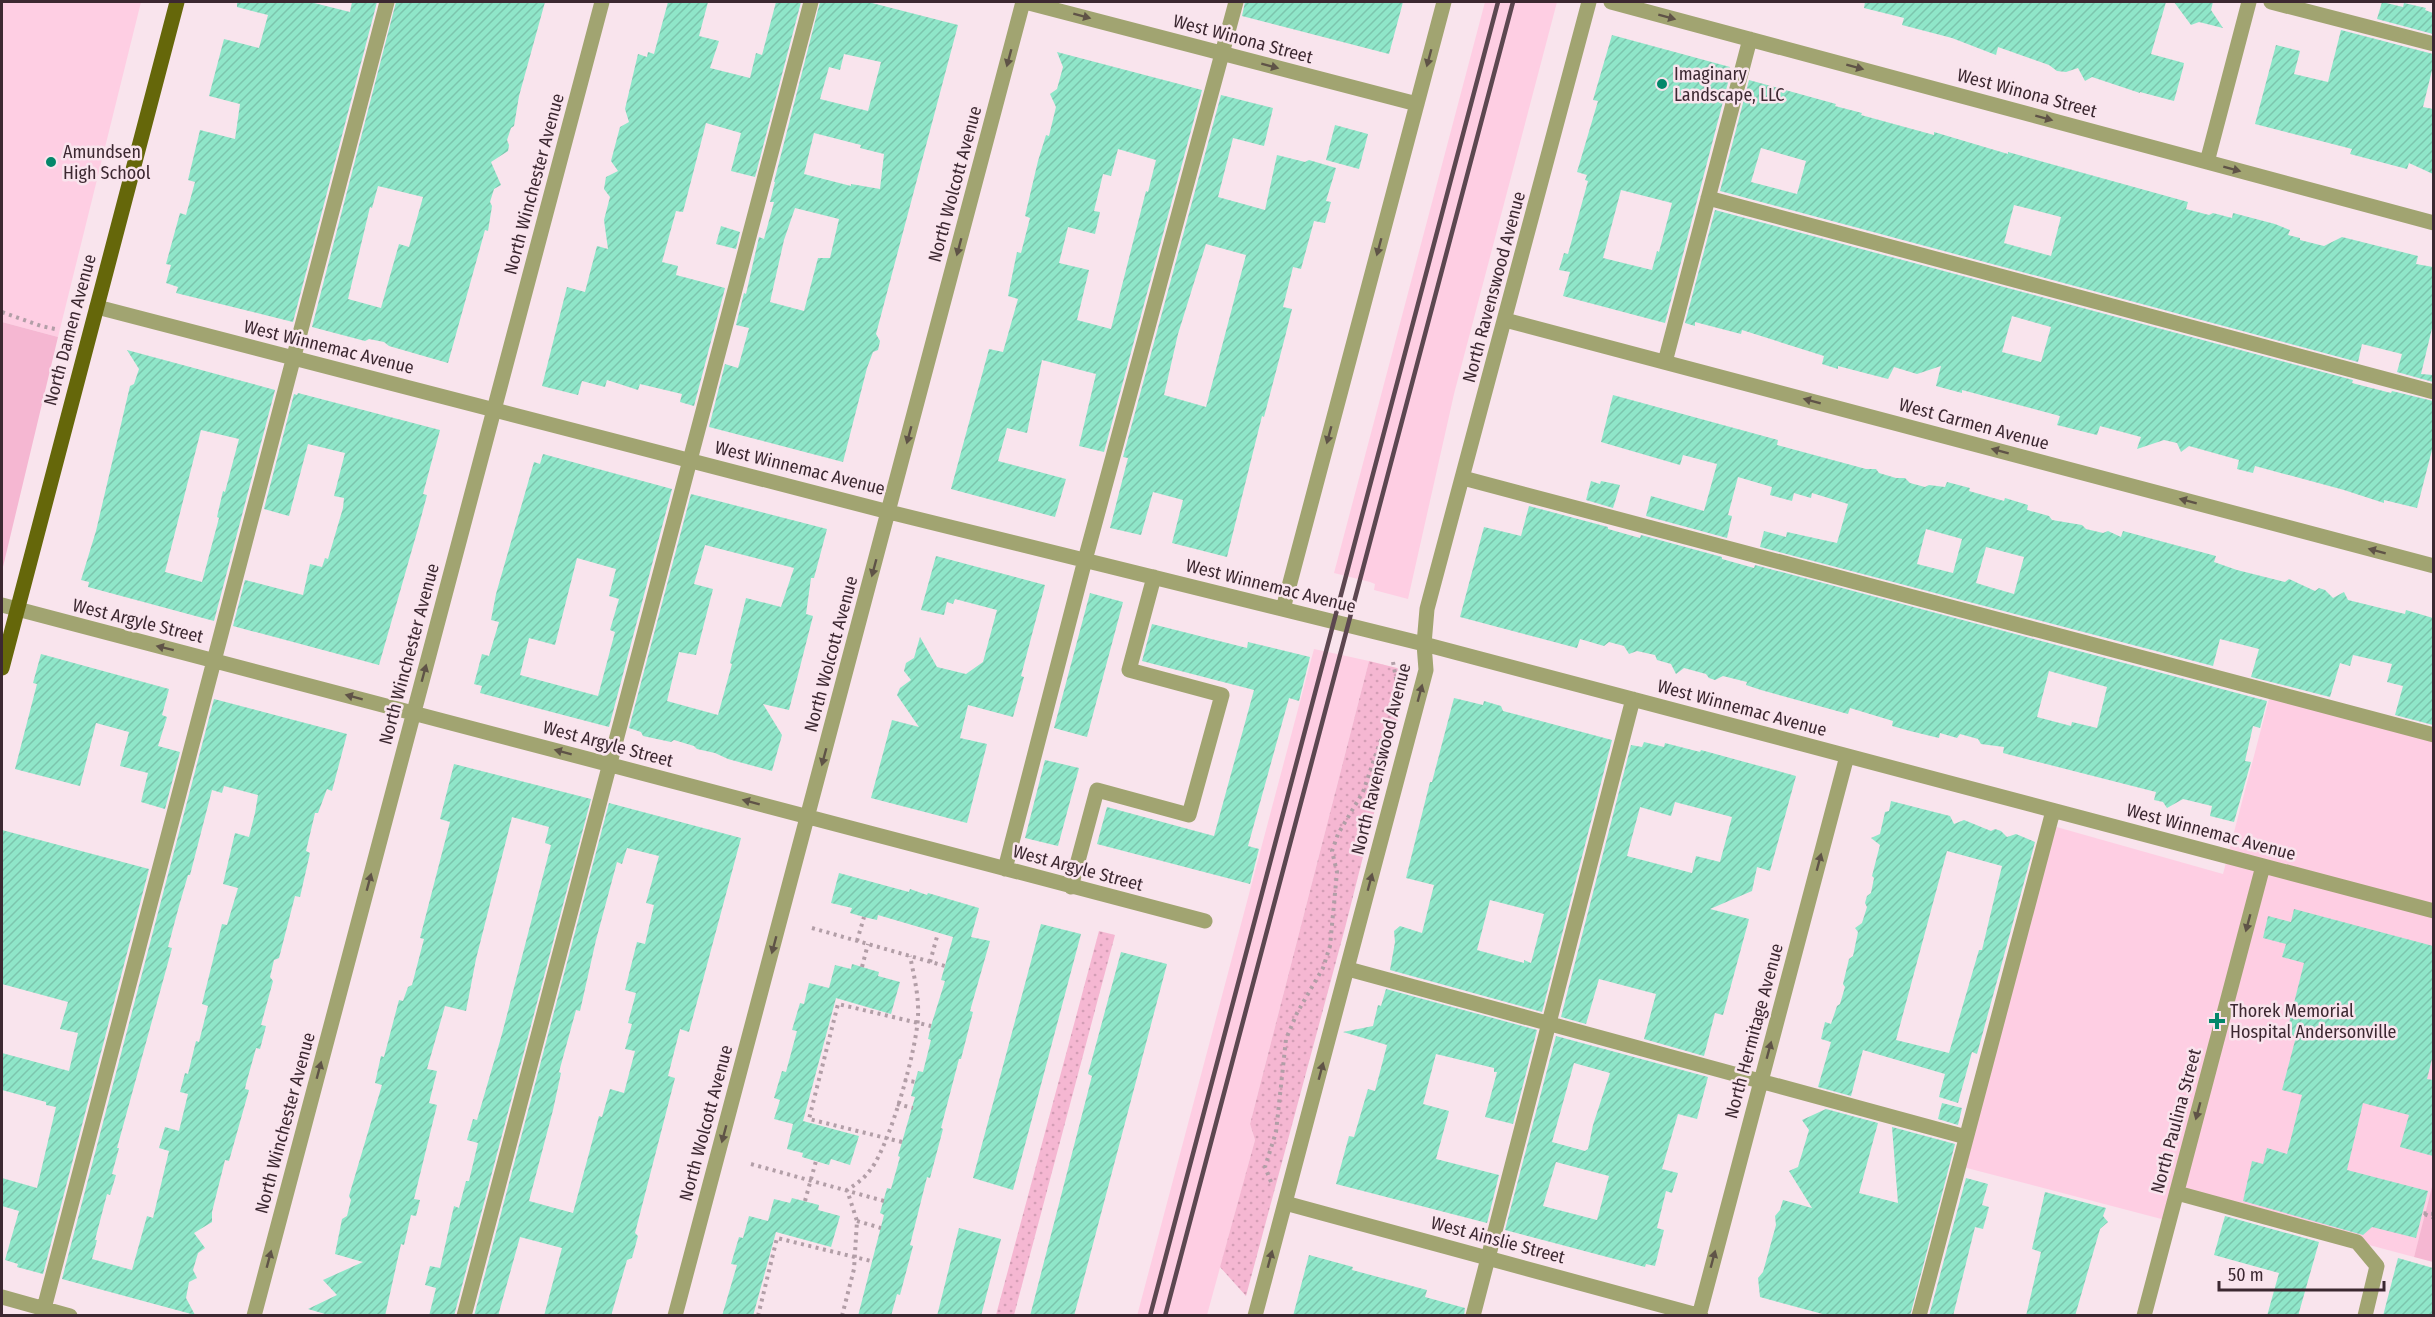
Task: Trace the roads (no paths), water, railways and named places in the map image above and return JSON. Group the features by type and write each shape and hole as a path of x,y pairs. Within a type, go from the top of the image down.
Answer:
{"main road":[{"name":"North Damen Avenue","path":"2,668 177,2"}],"street":[{"path":"43,1312 387,2"},
{"name":"North Winchester Avenue","path":"254,1316 602,2"},
{"path":"464,1316 812,2"},
{"name":"West Winona Street","path":"1024,2 1417,104"},
{"name":"North Wolcott Avenue","path":"675,1316 1024,2"},
{"path":"1005,869 1085,560 1236,2"},
{"path":"1283,609 1444,2"},
{"name":"North Ravenswood Avenue","path":"1255,1316 1426,670 1424,644 1427,609 1589,2"},
{"name":"West Winona Street","path":"1611,2 2433,223"},
{"path":"2207,162 2249,2"},
{"path":"2271,2 2433,44"},
{"path":"1665,362 1750,39"},
{"path":"1708,198 2433,392"},
{"name":"West Winnemac Avenue","path":"97,307 889,512 1424,644 2433,912"},
{"name":"West Carmen Avenue","path":"1505,320 2433,566"},
{"path":"1463,478 2433,735"},
{"path":"1071,887 1097,790 1189,815 1222,694 1129,670 1154,577"},
{"name":"West Argyle Street","path":"2,605 1205,921"},
{"path":"1473,1316 1633,699"},
{"name":"North Hermitage Avenue","path":"1700,1315 1846,756"},
{"path":"1919,1316 2053,811"},
{"name":"North Paulina Street","path":"2144,1316 2263,866"},
{"path":"1348,969 1966,1137"},
{"path":"2177,1193 2357,1242 2377,1266 2365,1316"},
{"name":"West Ainslie Street","path":"1287,1196 1488,1257 1700,1315"},
{"path":"2,1297 43,1312 70,1316"}],"railway":[{"path":"1150,1316 1498,2"},
{"path":"1165,1316 1513,2"}],"place":[{"name":"Imaginary Landscape, LLC","path":"1662,84"},
{"name":"Amundsen High School","path":"51,162"},
{"name":"Thorek Memorial Hospital Andersonville","path":"2217,1021"}]}
